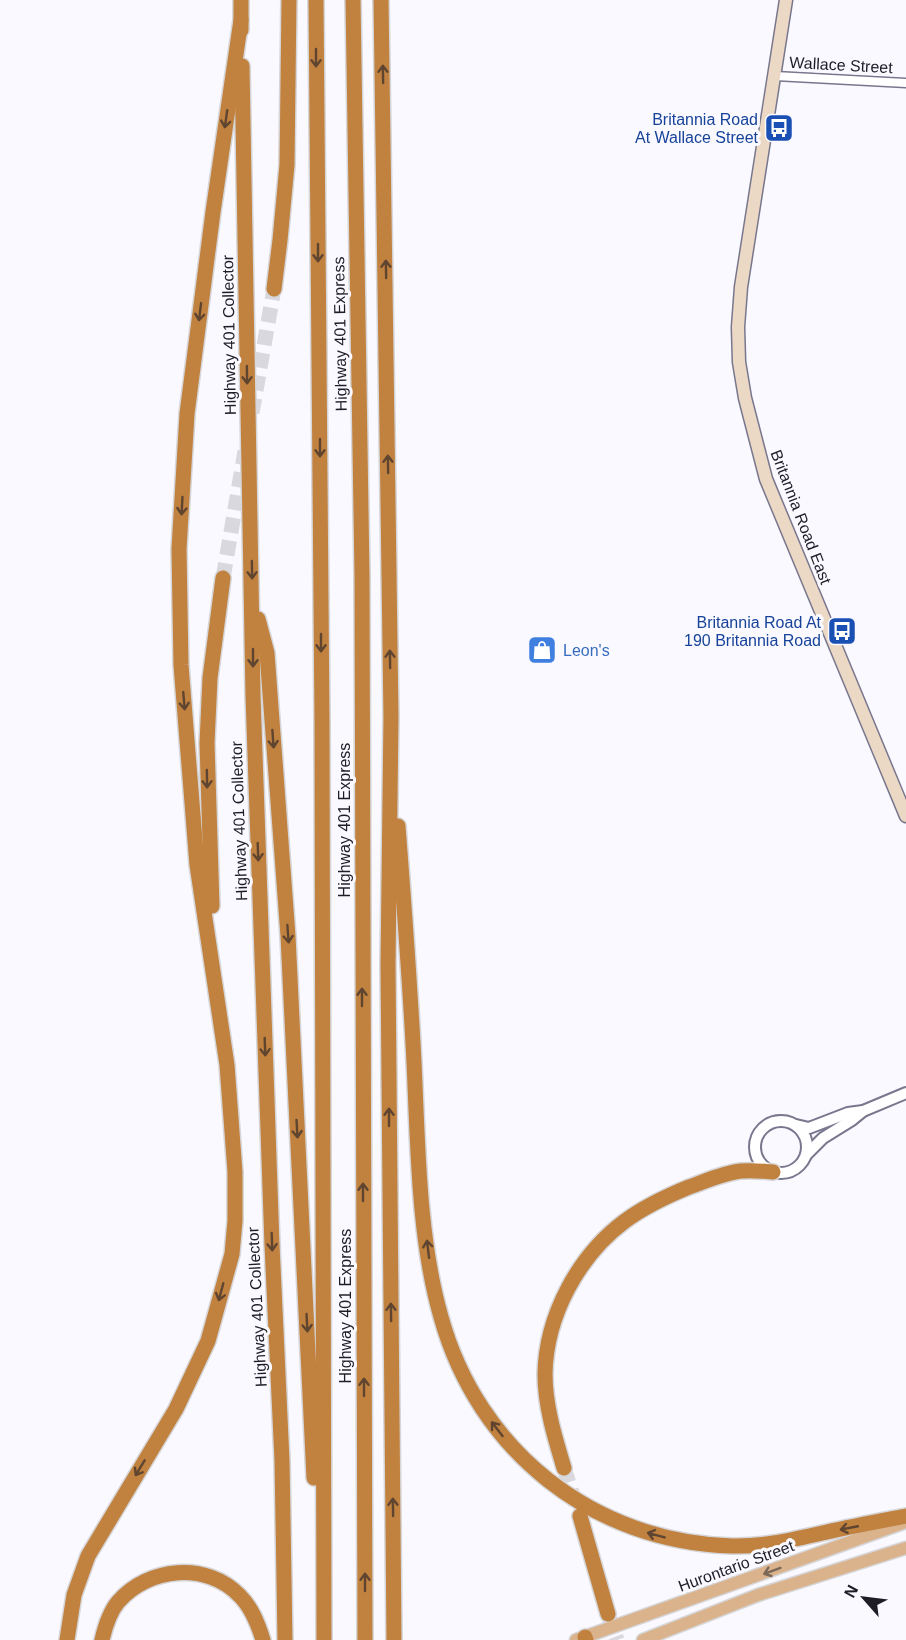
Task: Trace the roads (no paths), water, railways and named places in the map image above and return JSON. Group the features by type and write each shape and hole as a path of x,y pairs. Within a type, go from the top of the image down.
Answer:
{"highway":[{"name":"Highway 401 Collector","path":"241,0 253,708 272,1257 282,1460 285,1640"},
{"path":"274,289 286,165 289,0"},
{"name":"Highway 401 Express","path":"316,0 322,733 324,1637"},
{"name":"Highway 401 Express","path":"353,0 362,575 365,1640"},
{"path":"381,0 391,717 388,977 395,1636"},
{"path":"67,1640 74,1594 88,1557 176,1409 208,1341 232,1254 235,1172 227,1065 197,865 183,700 179,549 187,414 241,20"},
{"path":"214,969 207,743 210,678 223,578"},
{"path":"252,599 267,652 288,936 324,1637"},
{"path":"391,717 410,987 417,1129 430,1266 448,1338 460,1371 477,1402 522,1458 558,1489 601,1514 656,1535 707,1544 756,1545 795,1540 906,1516"},
{"path":"564,1468 547,1405 545,1375 547,1353 557,1314 580,1269 592,1252 609,1235 645,1208 677,1192 724,1174 742,1171 773,1172"},
{"path":"580,1516 608,1614"},
{"path":"102,1640 106,1623 116,1604 130,1589 158,1575 186,1572 214,1579 240,1595 256,1619 263,1640"}],"main road":[{"name":"Britannia Road East","path":"786,0 750,217 741,287 738,327 739,362 745,398 766,478 906,816"},
{"name":"Hurontario Street","path":"582,1639 906,1522"},
{"path":"643,1640 758,1595 906,1548"}],"street":[{"name":"Wallace Street","path":"775,76 906,83"},
{"path":"863,1111 823,1138 806,1155 799,1166 791,1171 773,1172 766,1168 757,1156 757,1138 768,1125 775,1122 809,1128 848,1113 863,1111 906,1093"},
{"path":"791,1123 806,1137 806,1155"}],"tunnel":[{"path":"252,413 274,289"},
{"path":"223,578 245,451"},
{"path":"564,1468 576,1505"},
{"path":"608,1615 617,1640"}],"place":[{"name":"Britannia Road At Wallace Street","path":"779,128"},
{"name":"Britannia Road At 190 Britannia Road","path":"842,631"},
{"name":"Leon's","path":"542,650"}]}
